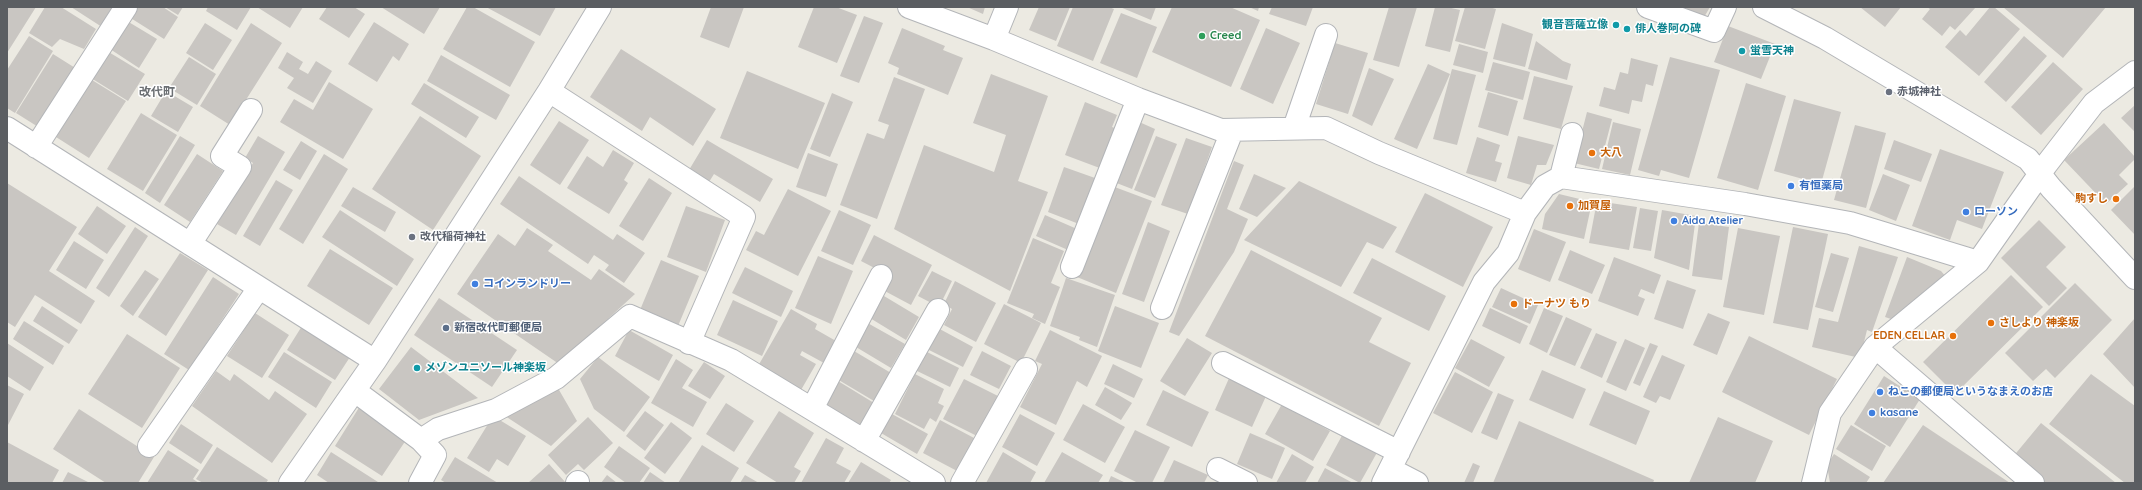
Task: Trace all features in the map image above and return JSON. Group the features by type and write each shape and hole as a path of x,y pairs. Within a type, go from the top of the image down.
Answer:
{"street":[{"path":"36,147 126,7"},
{"path":"290,483 375,361 549,91 600,7"},
{"path":"909,7 994,39 1138,99 1221,130 1232,131 1326,128 1379,153 1525,213"},
{"path":"994,39 1007,7"},
{"path":"1648,7 1714,31 1725,7"},
{"path":"1764,7 1825,38 2028,159 2039,174 2135,278"},
{"path":"1294,128 1326,35"},
{"path":"1813,483 1830,414 1875,347 1978,262 2039,174 2094,103 2135,72"},
{"path":"549,91 744,217 689,343"},
{"path":"1072,267 1138,99"},
{"path":"190,244 240,168 222,156 251,110"},
{"path":"7,128 375,361"},
{"path":"1162,308 1232,131"},
{"path":"1561,177 1572,134"},
{"path":"1391,468 1484,282 1508,253 1525,213 1545,186 1561,177 1745,204 1850,223 1978,262"},
{"path":"812,409 881,276"},
{"path":"149,446 259,288"},
{"path":"864,440 938,310"},
{"path":"421,440 438,430 496,410 556,378 630,316 731,360 934,483"},
{"path":"1875,347 2033,483"},
{"path":"1223,363 1417,483"},
{"path":"962,483 1026,369"},
{"path":"355,391 421,440 435,455 420,483"},
{"path":"1218,469 1246,483"}],"building":[{"path":"7,7 36,7 7,53"},
{"path":"45,7 61,7 96,29 84,49 60,39 52,47 29,33"},
{"path":"71,7 115,7 102,27"},
{"path":"135,7 163,7 178,17 164,39 129,17"},
{"path":"165,7 183,7 178,15"},
{"path":"208,7 251,7 237,30 206,11"},
{"path":"257,7 303,7 290,28"},
{"path":"327,7 354,7 365,14 349,38 319,19"},
{"path":"381,7 440,7 424,34"},
{"path":"467,7 473,7 535,42 510,87 443,49"},
{"path":"486,7 556,7 540,36"},
{"path":"711,7 744,7 729,48 700,37"},
{"path":"814,7 836,7 857,15 837,63 798,47"},
{"path":"967,7 985,7 983,14"},
{"path":"1039,7 1070,7 1056,41 1029,30"},
{"path":"1073,7 1109,7 1114,9 1093,61 1057,46"},
{"path":"1120,7 1156,7 1151,20"},
{"path":"1172,7 1230,7 1260,20 1231,87 1152,52"},
{"path":"1249,7 1259,7 1258,11"},
{"path":"1272,7 1313,7 1306,26 1269,14"},
{"path":"1389,7 1417,7 1399,67 1373,60"},
{"path":"1435,7 1447,7 1460,10 1450,52 1425,46"},
{"path":"1465,7 1489,7 1496,9 1485,49 1455,41"},
{"path":"1684,7 1710,7 1703,19"},
{"path":"1860,7 1901,7 1885,27"},
{"path":"1927,7 1976,7 1955,30 1950,26 1942,36 1922,19 1930,9"},
{"path":"1990,7 1994,7 2020,29 1979,76 1945,47 1960,30 1966,36"},
{"path":"2003,7 2106,7 2063,58"},
{"path":"1121,13 1157,27 1137,78 1100,63"},
{"path":"864,16 883,23 859,83 840,76"},
{"path":"127,21 157,39 139,68 110,49"},
{"path":"374,22 409,44 399,61 393,56 377,82 348,64"},
{"path":"205,23 232,40 213,70 186,53"},
{"path":"251,23 282,43 230,125 200,106"},
{"path":"1502,23 1533,34 1525,67 1493,59"},
{"path":"1728,26 1775,44 1761,79 1714,62"},
{"path":"902,28 945,46 943,50 963,58 948,95 897,74 899,68 888,63"},
{"path":"1266,28 1300,43 1273,104 1240,89"},
{"path":"29,36 53,51 15,113 7,108 7,70"},
{"path":"2024,36 2047,56 2006,102 1984,82"},
{"path":"1536,41 1563,61 1571,64 1567,80 1528,69"},
{"path":"1335,43 1368,53 1348,114 1316,104"},
{"path":"1459,44 1488,52 1483,73 1453,65"},
{"path":"621,49 716,109 693,146 650,117 642,131 590,97"},
{"path":"107,51 145,74 128,101 91,78"},
{"path":"287,52 303,62 299,69 308,74 316,61 332,71 313,103 287,88 294,78 278,68"},
{"path":"53,54 80,71 43,130 16,113"},
{"path":"441,55 510,95 496,120 427,81"},
{"path":"189,57 216,74 197,105 169,88"},
{"path":"1670,57 1720,70 1689,178 1661,170 1659,176 1638,170"},
{"path":"1631,58 1658,65 1653,86 1646,84 1642,102 1632,100 1629,114 1599,106 1604,87 1615,90 1620,72 1628,74"},
{"path":"1493,62 1530,72 1523,100 1485,90"},
{"path":"2053,62 2083,89 2041,135 2011,107"},
{"path":"1428,64 1450,74 1417,149 1394,139"},
{"path":"1369,68 1394,79 1372,126 1352,116"},
{"path":"1452,69 1476,75 1457,145 1433,139"},
{"path":"747,71 825,103 798,169 720,138"},
{"path":"991,74 1048,96 1018,181 1048,192 1010,291 894,229 924,145 994,172 1006,135 973,123"},
{"path":"1534,76 1573,86 1561,129 1523,119"},
{"path":"894,77 925,89 877,219 840,205 867,133 884,139 889,125 878,121"},
{"path":"92,80 126,101 89,158 56,137"},
{"path":"329,82 373,109 343,159 280,122 294,99 313,110"},
{"path":"424,83 479,117 466,138 411,104"},
{"path":"1746,83 1786,96 1758,190 1717,178"},
{"path":"166,91 193,107 178,132 151,116"},
{"path":"1488,92 1518,101 1508,136 1478,127"},
{"path":"832,93 853,102 830,157 810,149"},
{"path":"1794,99 1841,112 1821,184 1774,171"},
{"path":"1085,102 1117,115 1112,127 1120,130 1105,170 1065,155"},
{"path":"2135,105 2135,132 2121,118"},
{"path":"1587,112 1612,119 1599,169 1574,163"},
{"path":"141,113 177,135 143,191 107,169"},
{"path":"420,116 481,156 433,230 372,189"},
{"path":"559,121 589,140 560,185 530,165"},
{"path":"1137,121 1155,129 1132,189 1114,182"},
{"path":"1613,122 1641,129 1630,175 1602,169"},
{"path":"2104,123 2135,157 2135,159 2119,175 2128,184 2106,204 2064,160"},
{"path":"1855,125 1886,133 1866,208 1834,200"},
{"path":"180,136 195,145 160,203 145,193"},
{"path":"258,136 285,152 236,235 217,224 253,163 245,158"},
{"path":"1156,136 1177,144 1155,198 1134,190"},
{"path":"1518,136 1554,145 1546,165 1537,165 1531,185 1507,178"},
{"path":"1477,137 1500,145 1495,161 1502,163 1496,182 1466,173"},
{"path":"1186,138 1212,147 1188,214 1161,205"},
{"path":"707,140 773,179 760,202 714,174 709,182 689,170"},
{"path":"1894,140 1932,154 1921,182 1884,169"},
{"path":"301,141 317,151 300,180 283,170"},
{"path":"1940,149 2004,172 1982,229 1957,220 1950,240 1912,226"},
{"path":"613,150 634,163 624,180 628,183 609,214 567,188 587,156 603,167"},
{"path":"808,153 838,164 826,197 796,187"},
{"path":"197,154 223,171 190,222 164,205"},
{"path":"324,154 348,169 303,244 279,229"},
{"path":"1234,161 1244,165 1227,209 1248,219 1234,252 1179,336 1169,332"},
{"path":"1064,167 1095,178 1079,224 1048,212"},
{"path":"1254,174 1286,188 1257,217 1239,209"},
{"path":"1883,174 1910,185 1896,221 1869,210"},
{"path":"519,176 613,240 617,234 645,253 624,283 605,270 609,265 594,255 588,264 500,204"},
{"path":"649,178 672,193 643,241 619,226"},
{"path":"276,180 293,190 260,246 243,236"},
{"path":"1299,181 1397,227 1383,249 1367,242 1341,287 1244,240"},
{"path":"7,183 77,227 49,271 95,301 81,324 35,295 15,327 7,322"},
{"path":"1112,186 1152,201 1116,293 1077,277"},
{"path":"2135,186 2135,235 2111,210"},
{"path":"353,187 396,212 385,232 341,206"},
{"path":"788,189 831,211 798,276 746,250 756,231 764,235"},
{"path":"1425,193 1493,227 1463,287 1395,252"},
{"path":"1559,194 1592,202 1584,239 1542,229 1545,214"},
{"path":"1597,201 1637,207 1629,250 1589,243"},
{"path":"97,206 126,226 107,254 78,234"},
{"path":"686,206 725,220 706,272 667,257"},
{"path":"1640,208 1658,211 1651,251 1633,248"},
{"path":"340,210 414,259 397,286 322,237"},
{"path":"839,210 871,225 853,265 821,251"},
{"path":"1662,210 1696,216 1689,270 1654,258"},
{"path":"1045,215 1077,229 1068,250 1036,236"},
{"path":"2039,220 2066,247 2046,267 2067,288 2049,306 2001,258"},
{"path":"1148,222 1170,231 1144,302 1122,294"},
{"path":"1699,223 1729,227 1722,280 1692,276"},
{"path":"135,227 148,236 109,297 96,288"},
{"path":"1793,227 1828,234 1808,330 1773,323"},
{"path":"527,228 553,245 548,251 591,280 599,269 635,294 559,364 457,294 498,234 515,246"},
{"path":"1738,228 1780,236 1764,315 1723,307"},
{"path":"1534,229 1566,242 1550,282 1518,269"},
{"path":"874,235 932,265 911,305 881,289 888,275 861,261"},
{"path":"1033,238 1064,251 1051,283 1060,287 1045,324 1032,318 1034,314 1007,303"},
{"path":"74,241 104,260 86,289 56,270"},
{"path":"1859,246 1898,257 1872,332 1867,330 1860,358 1812,347 1819,318 1838,322"},
{"path":"330,249 393,288 369,325 307,286"},
{"path":"1251,250 1382,318 1369,342 1411,363 1379,426 1205,336"},
{"path":"1570,250 1605,265 1592,294 1558,280"},
{"path":"180,253 208,270 166,336 138,317"},
{"path":"1831,253 1849,258 1833,312 1815,307"},
{"path":"818,256 853,271 831,324 795,308"},
{"path":"1614,257 1661,275 1654,294 1641,289 1638,296 1645,299 1638,316 1598,301"},
{"path":"1907,257 1941,271 1947,278 1894,320 1885,317"},
{"path":"1372,258 1446,296 1429,331 1353,293"},
{"path":"661,260 699,276 678,326 640,310"},
{"path":"745,267 793,291 781,317 732,293"},
{"path":"145,270 159,279 133,316 120,306"},
{"path":"932,271 952,281 939,307 918,296"},
{"path":"2011,275 2043,307 1955,394 1923,362"},
{"path":"213,277 239,294 189,370 164,354"},
{"path":"1066,278 1115,295 1097,347 1079,340 1080,337 1050,326"},
{"path":"1667,280 1696,290 1683,329 1654,319"},
{"path":"955,281 996,303 976,342 944,325 952,309 944,304"},
{"path":"2075,283 2112,320 2055,378 2046,369 2033,381 2005,353"},
{"path":"1501,288 1538,305 1530,324 1492,307"},
{"path":"879,293 919,317 906,340 865,315"},
{"path":"439,298 517,350 492,387 414,335"},
{"path":"733,300 778,321 762,356 717,335"},
{"path":"1004,304 1041,323 1021,363 984,344"},
{"path":"42,306 78,330 69,344 33,321"},
{"path":"1115,306 1159,323 1141,368 1098,351"},
{"path":"1490,308 1528,326 1520,344 1482,326"},
{"path":"1544,308 1563,316 1547,353 1529,344"},
{"path":"791,309 817,324 815,329 836,341 824,363 802,351 800,355 816,364 801,390 758,366"},
{"path":"255,313 289,335 262,378 227,356"},
{"path":"1708,313 1730,322 1717,355 1693,345"},
{"path":"1566,317 1592,329 1575,366 1549,355"},
{"path":"2135,318 2135,388 2103,354"},
{"path":"24,321 64,346 53,365 13,339"},
{"path":"864,321 905,344 891,368 851,344"},
{"path":"302,326 350,357 335,380 287,350"},
{"path":"936,327 973,347 963,367 925,348"},
{"path":"629,330 673,355 659,381 615,356"},
{"path":"1050,330 1102,356 1087,387 1077,381 1056,425 1020,407 1042,364 1035,361"},
{"path":"1596,333 1617,342 1602,378 1580,368"},
{"path":"127,334 180,368 142,428 88,394"},
{"path":"1749,336 1837,379 1809,435 1722,392"},
{"path":"1187,338 1212,353 1185,396 1160,381"},
{"path":"1471,339 1505,357 1489,387 1455,368"},
{"path":"1625,339 1645,348 1626,391 1606,382"},
{"path":"7,343 44,367 30,391 7,376"},
{"path":"1650,343 1658,346 1640,386 1633,383"},
{"name":"メゾンユニソール神楽坂","path":"411,347 478,398 419,420 379,389"},
{"path":"854,351 891,373 874,401 837,379"},
{"path":"925,351 959,368 950,387 915,370"},
{"path":"982,351 1011,366 999,389 970,375"},
{"path":"284,352 332,382 316,408 268,377"},
{"path":"1662,355 1685,365 1670,400 1660,396 1656,403 1643,397"},
{"path":"598,357 650,397 624,432 594,409 580,379"},
{"path":"676,359 693,370 682,388 707,402 693,427 651,403"},
{"path":"704,362 725,376 710,399 688,386"},
{"path":"1113,364 1143,379 1134,398 1104,384"},
{"path":"1542,370 1586,389 1573,419 1529,400"},
{"path":"216,371 230,381 234,374 269,400 275,391 307,414 272,463 192,406"},
{"path":"1455,372 1493,392 1472,433 1433,413"},
{"path":"915,374 944,389 938,403 944,406 936,422 930,418 924,429 895,414"},
{"path":"2091,374 2135,406 2135,483 2125,483 2049,424"},
{"path":"1230,376 1267,394 1252,427 1215,410"},
{"path":"1884,376 1920,399 1890,447 1854,424"},
{"path":"964,379 998,396 977,436 943,419"},
{"path":"838,381 874,403 860,426 824,404"},
{"path":"555,383 577,421 551,446 502,414"},
{"path":"7,385 24,394 7,427"},
{"path":"1105,387 1132,403 1121,420 1095,405"},
{"path":"1163,390 1209,412 1192,447 1146,425"},
{"path":"1604,391 1650,411 1636,445 1589,425"},
{"path":"1498,393 1514,400 1497,440 1481,433"},
{"path":"726,403 754,421 734,452 706,434"},
{"path":"1083,404 1125,427 1105,463 1063,440"},
{"path":"1282,404 1330,431 1313,461 1265,434"},
{"path":"360,406 408,437 382,476 335,446"},
{"path":"79,409 154,457 138,483 106,483 53,449"},
{"path":"645,411 664,425 645,451 626,436"},
{"path":"779,411 814,433 794,467 801,471 794,483 778,483 746,463"},
{"path":"892,414 928,434 917,454 881,433"},
{"path":"1020,414 1055,433 1037,466 1002,447"},
{"path":"493,416 526,436 508,466 497,459 489,472 467,458"},
{"path":"588,417 613,443 584,470 578,464 566,475 548,455"},
{"path":"1718,417 1773,441 1755,483 1689,483"},
{"path":"940,420 976,439 959,472 923,453"},
{"path":"1519,421 1654,480 1653,483 1493,483"},
{"path":"671,422 692,438 665,474 644,458"},
{"path":"2041,423 2116,483 2044,483 2012,458"},
{"path":"181,424 213,445 201,464 169,443"},
{"path":"1851,425 1886,446 1872,471 1836,449"},
{"path":"1923,425 2010,483 1883,483"},
{"path":"1135,430 1170,447 1152,483 1138,483 1114,471"},
{"path":"1345,430 1379,449 1360,483 1326,465"},
{"path":"1250,433 1285,448 1272,479 1237,464"},
{"path":"826,438 844,448 836,463 851,471 844,483 801,483"},
{"path":"7,442 59,470 52,483 7,483"},
{"path":"702,445 739,468 730,483 678,483"},
{"path":"619,446 650,468 639,483 626,483 604,467"},
{"path":"217,447 268,480 266,483 203,483 196,479"},
{"path":"168,450 199,470 193,479 199,483 147,483"},
{"path":"331,452 378,482 329,483 317,475"},
{"path":"1003,452 1036,472 1030,483 986,483"},
{"path":"1062,452 1103,475 1098,483 1044,483"},
{"path":"1292,454 1314,467 1305,483 1276,483"},
{"path":"1834,454 1870,477 1866,483 1830,483 1827,465"},
{"path":"455,457 498,483 446,483 441,480"},
{"path":"1174,460 1208,475 1204,483 1163,483"},
{"path":"861,462 891,480 889,483 848,483"},
{"path":"1473,463 1480,466 1473,483 1464,483"},
{"path":"549,464 566,483 528,483"},
{"path":"1325,468 1353,483 1317,483"},
{"path":"68,472 90,483 62,483"},
{"path":"650,472 666,483 643,483"},
{"path":"607,475 617,483 601,483"},
{"path":"745,475 759,483 740,483"},
{"path":"1111,476 1126,483 1108,483"}],"place":[{"name":"観音菩薩立像","path":"1616,25"},
{"name":"俳人巻阿の碑","path":"1627,29"},
{"name":"Creed","path":"1202,36"},
{"name":"蛍雪天神","path":"1742,51"},
{"name":"赤城神社","path":"1889,92"},
{"name":"大八","path":"1592,153"},
{"name":"有恒薬局","path":"1791,186"},
{"name":"駒すし","path":"2116,199"},
{"name":"加賀屋","path":"1570,206"},
{"name":"ローソン","path":"1966,212"},
{"name":"Aida Atelier","path":"1674,221"},
{"name":"改代稲荷神社","path":"412,237"},
{"name":"コインランドリー","path":"475,284"},
{"name":"ドーナツ もり","path":"1514,304"},
{"name":"さしより 神楽坂","path":"1991,323"},
{"name":"新宿改代町郵便局","path":"446,328"},
{"name":"EDEN CELLAR","path":"1953,336"},
{"name":"メゾンユニソール神楽坂","path":"417,368"},
{"name":"ねこの郵便局というなまえのお店","path":"1880,392"},
{"name":"kasane","path":"1872,413"}],"district":[{"name":"改代町","path":"157,92"}]}
